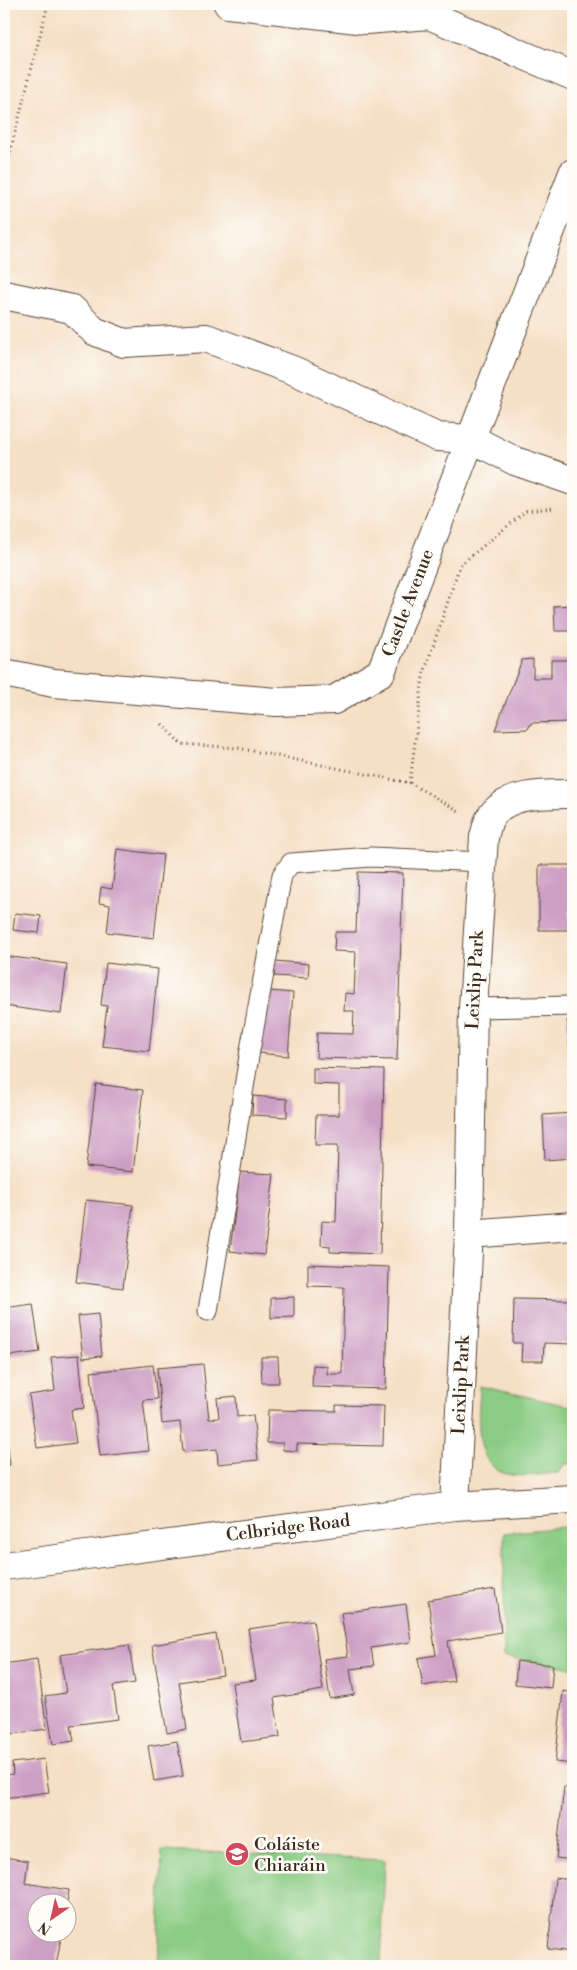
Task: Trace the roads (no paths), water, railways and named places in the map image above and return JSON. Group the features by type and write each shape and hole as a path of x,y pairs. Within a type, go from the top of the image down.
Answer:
{"street":[{"path":"228,4 366,20 429,15 573,76"},
{"name":"Castle Avenue","path":"4,673 54,683 276,702 334,700 381,672 472,440 573,173"},
{"path":"4,295 72,309 94,332 124,343 206,338 294,370 437,437 472,440 514,461 573,481"},
{"name":"Leixlip Park","path":"455,1506 469,1234 473,1008 484,837 490,818 506,802 544,794 573,794"},
{"path":"469,1234 573,1226"},
{"name":"Celbridge Road","path":"4,1566 455,1506 573,1499"}],"lane":[{"path":"208,1311 250,1050 282,875 291,863 371,857 482,862"},
{"path":"473,1008 573,1006"}],"place":[{"name":"Coláiste Chiaráin","path":"237,1854"}]}
